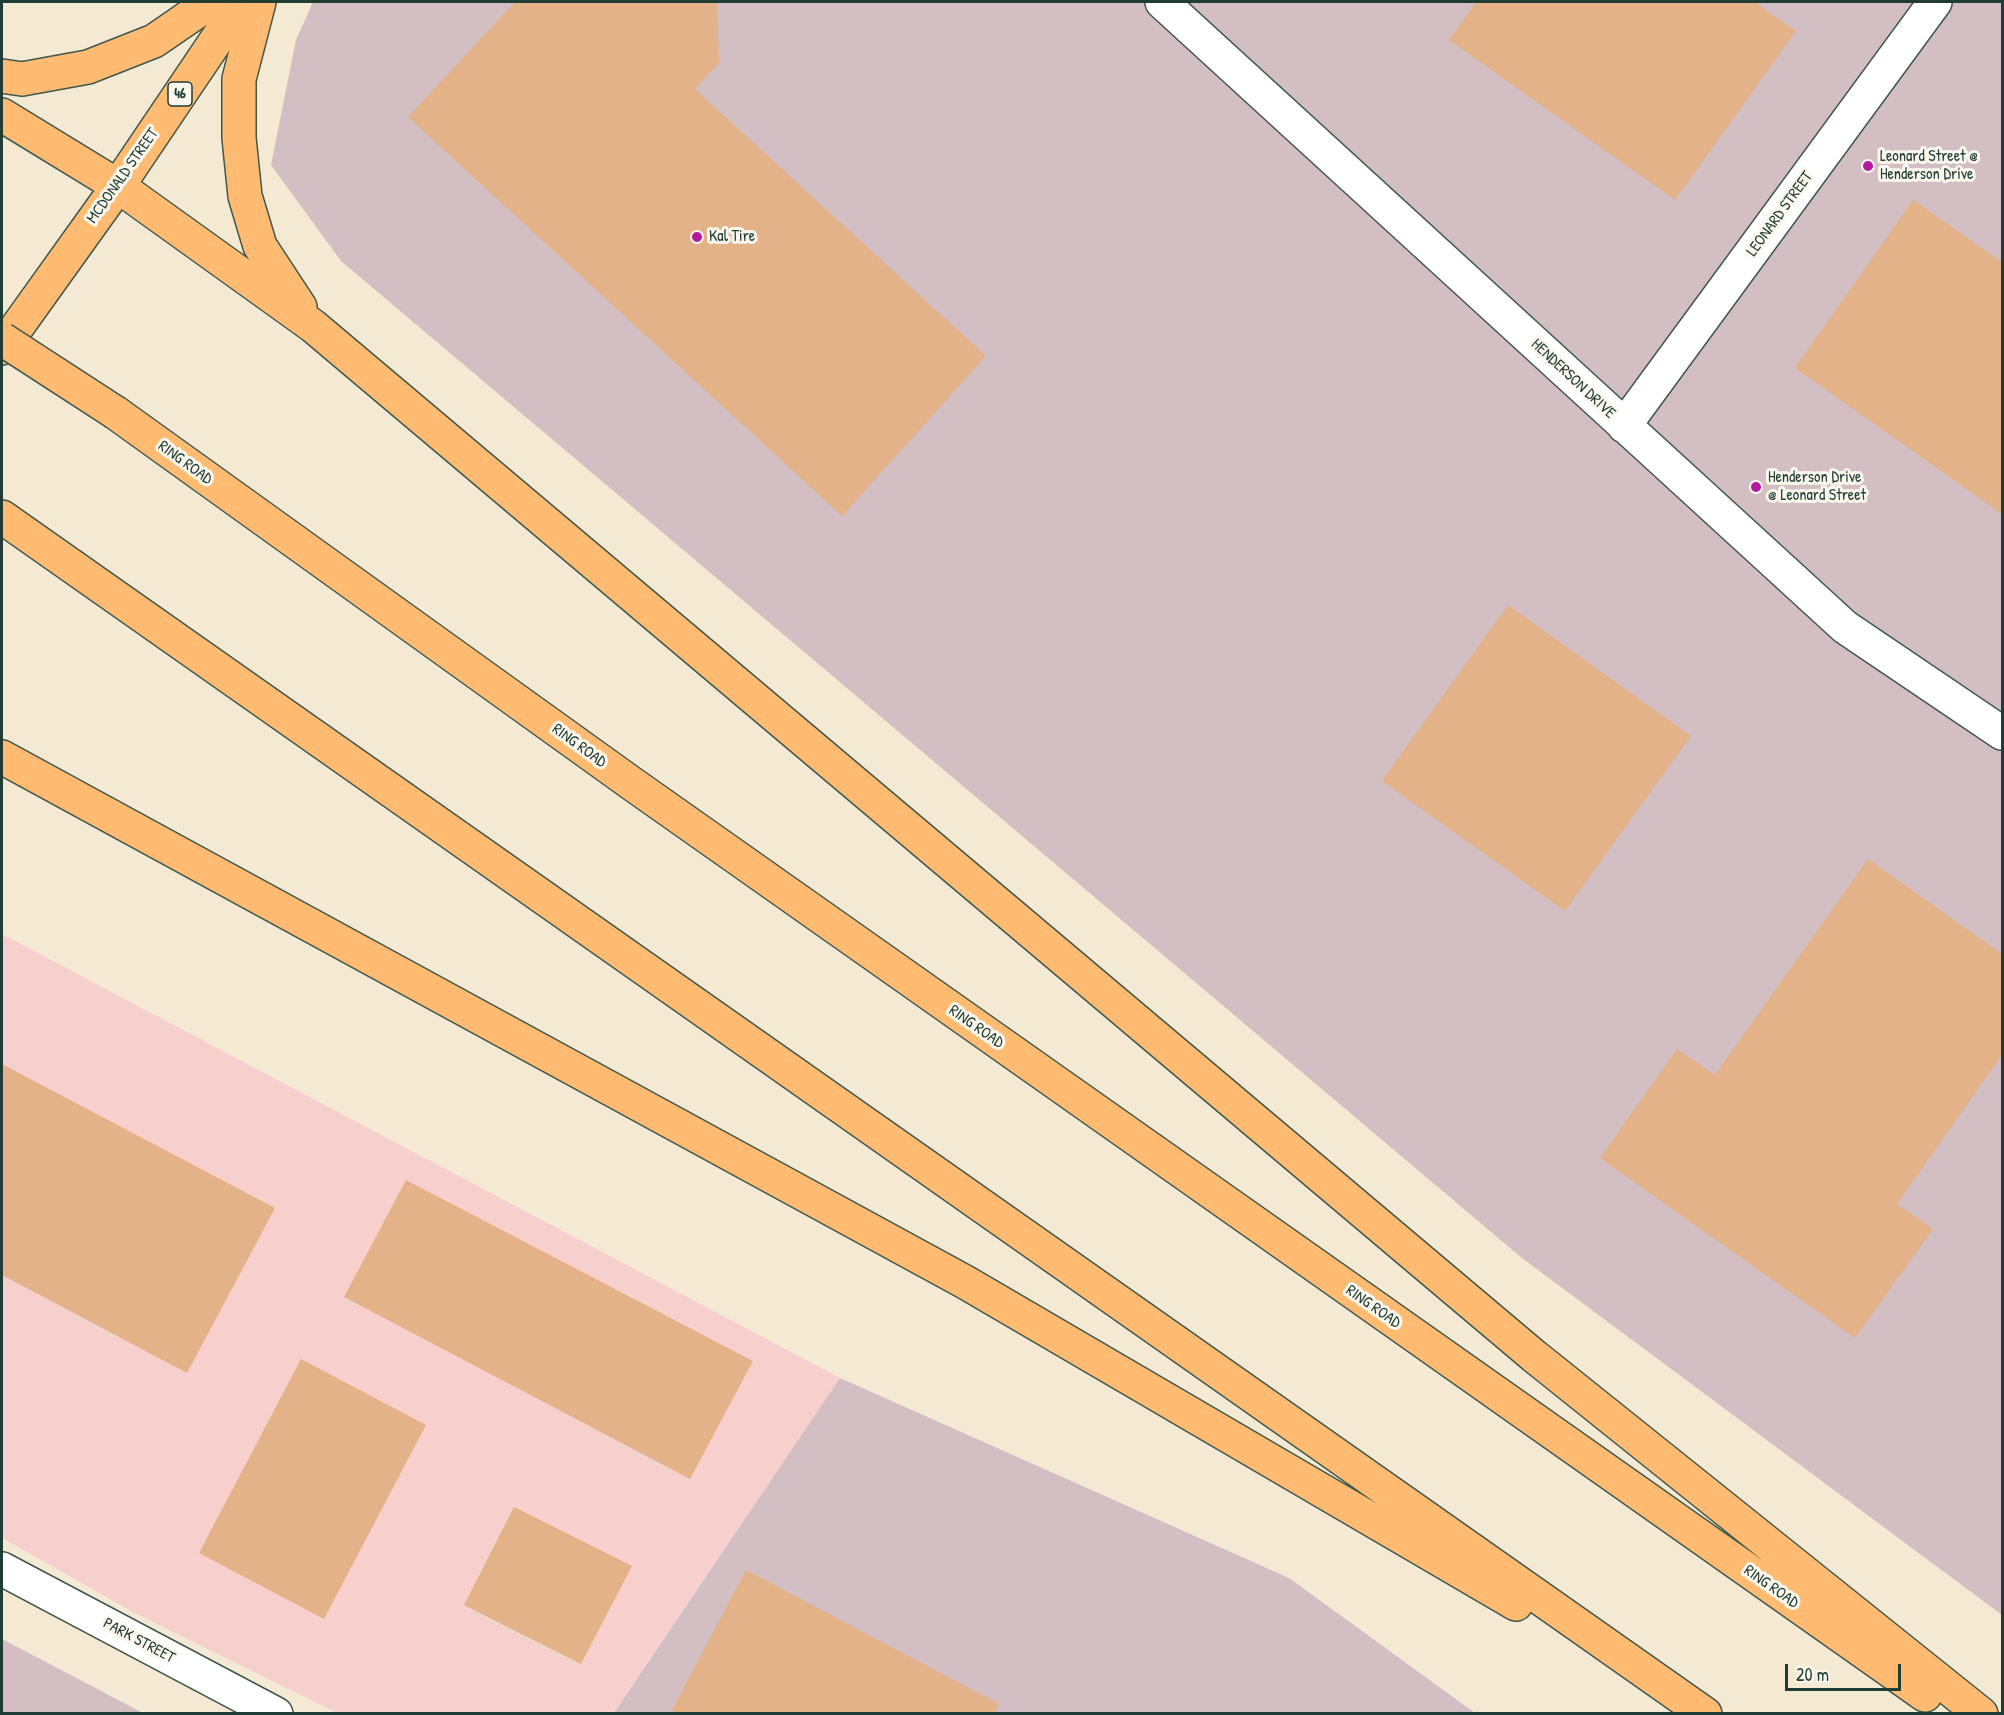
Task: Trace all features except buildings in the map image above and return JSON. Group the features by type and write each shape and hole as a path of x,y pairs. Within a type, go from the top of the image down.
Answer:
{"main road":[{"path":"2,76 22,79 88,67 154,41 211,2"},
{"name":"MCDONALD STREET","path":"2,348 118,186 242,2"},
{"path":"259,2 240,79 239,138 245,196 260,246 313,326"},
{"path":"2,114 118,186 313,326 1534,1356 1981,1713"},
{"name":"RING ROAD","path":"2,339 116,413 641,790 1952,1713"},
{"path":"2,517 1703,1713"},
{"path":"2,757 964,1282 1703,1713"}],"street":[{"name":"HENDERSON DRIVE","path":"1162,2 1845,627 2002,733"},
{"name":"LEONARD STREET","path":"1624,426 1935,2"},
{"name":"PARK STREET","path":"2,1569 276,1713"}],"shaded area":[{"path":"313,2 2002,2 2002,1615 1522,1258 341,261 271,165 296,40"},
{"path":"2,934 840,1378 613,1713 337,1713 131,1611 2,1538"},
{"path":"840,1378 1289,1578 1475,1713 613,1714"},
{"path":"2,1639 143,1713 2,1713"}],"place":[{"name":"Leonard Street @ Henderson Drive","path":"1868,166"},
{"name":"Kal Tire","path":"697,237"},
{"name":"Henderson Drive @ Leonard Street","path":"1756,487"}]}
